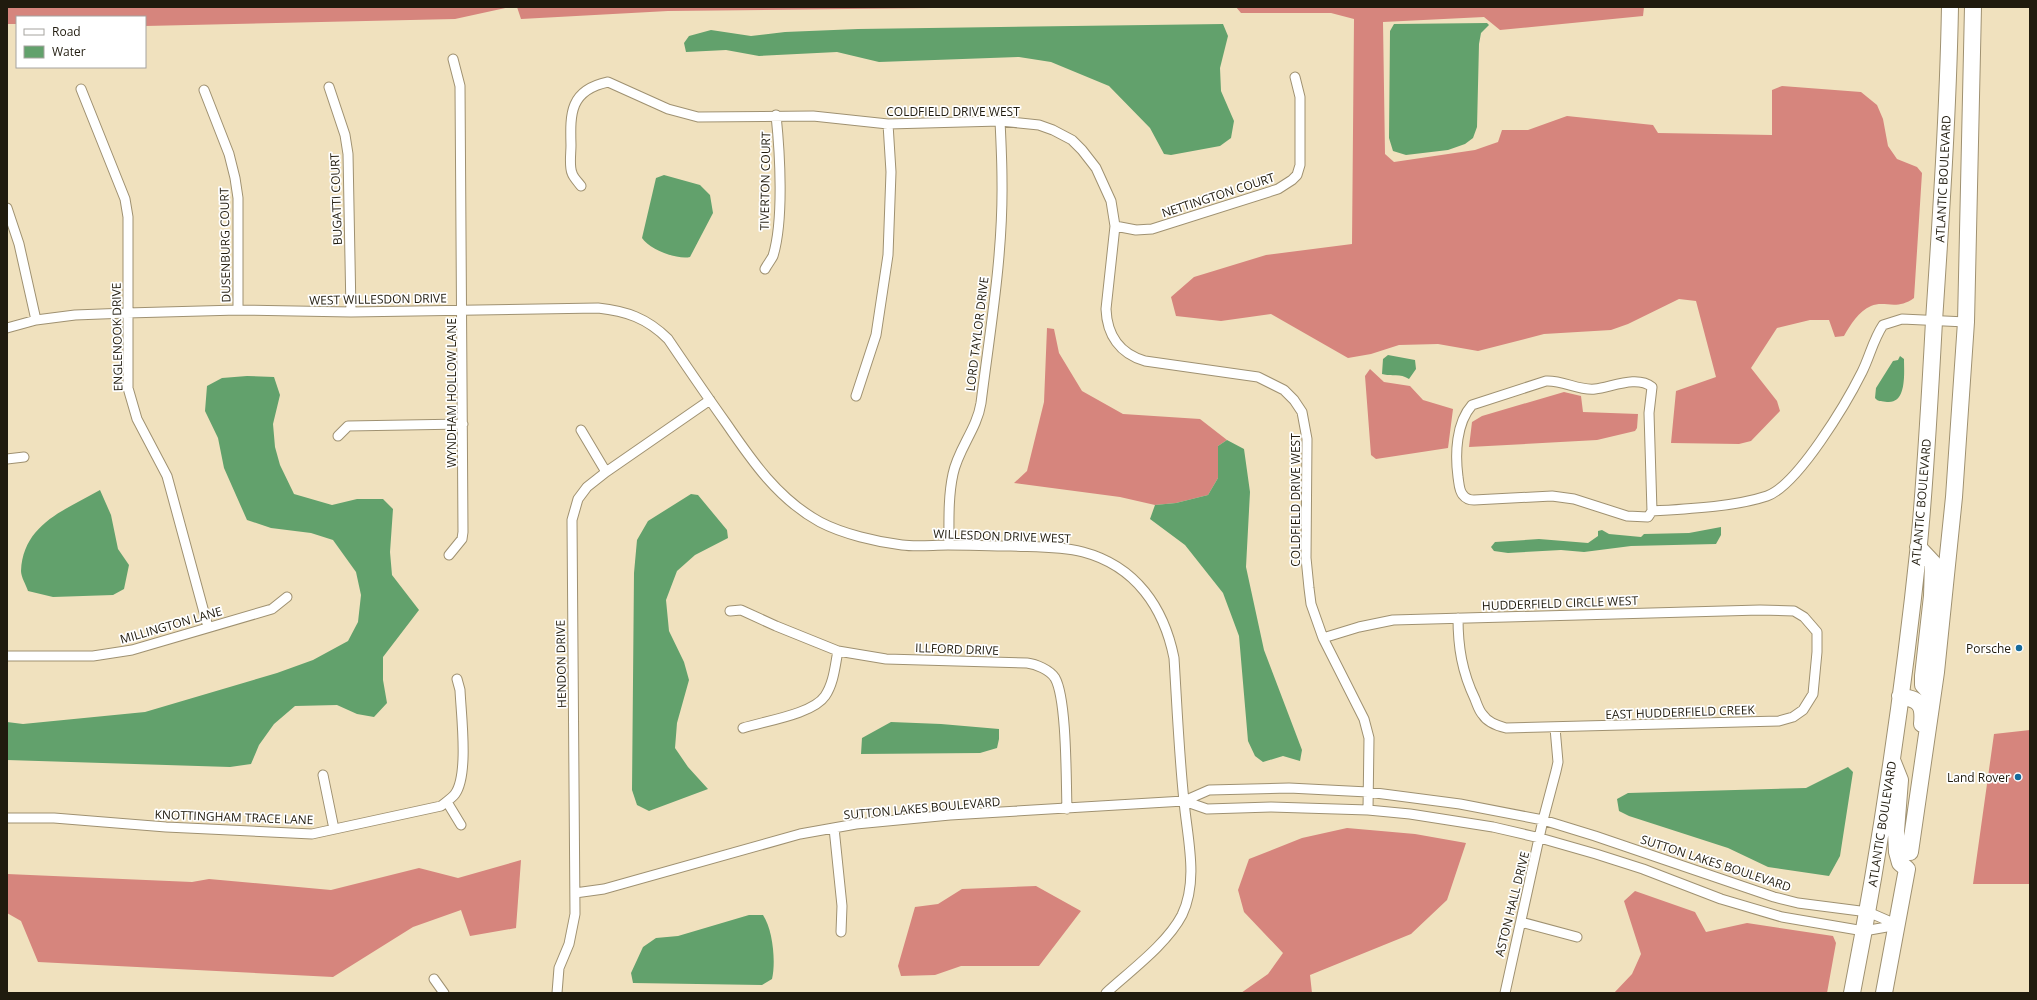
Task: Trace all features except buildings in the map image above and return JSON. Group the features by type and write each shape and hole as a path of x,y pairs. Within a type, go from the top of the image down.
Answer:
{"highway":[{"name":"ATLANTIC BOULEVARD","path":"1852,993 1868,912 1892,760 1918,547 1947,109 1950,7"},
{"name":"ATLANTIC BOULEVARD","path":"1910,852 1932,695 1954,497 1966,322 1973,7"},
{"path":"1918,547 1933,563 1932,596 1923,676 1923,685 1932,695"},
{"path":"1900,696 1915,699 1920,704 1923,714 1917,761 1921,782"},
{"path":"1884,993 1898,925 1907,869 1900,863 1897,852 1896,832 1900,780 1892,760"}],"street":[{"name":"WYNDHAM HOLLOW LANE","path":"449,555 462,539 463,424 460,86 453,59"},
{"name":"NETTINGTON COURT","path":"1115,226 1136,230 1162,226 1288,184 1297,175 1300,165 1300,97 1294,77"},
{"name":"COLDFIELD DRIVE WEST","path":"581,186 572,174 570,116 577,100 586,90 598,84 608,82 668,109 698,117 776,115 813,116 888,124 1000,121 1038,125 1072,140 1096,168 1105,184 1111,201 1115,226 1106,309 1106,322 1114,341 1123,351 1134,358 1145,361 1258,377 1284,390 1294,400 1302,412 1307,438 1307,572 1312,604 1324,638 1364,719 1369,738 1368,810"},
{"name":"BUGATTI COURT","path":"329,87 345,135 348,154 351,312"},
{"name":"ENGLENOOK DRIVE","path":"81,89 125,199 128,217 128,388 137,419 167,476 208,627"},
{"name":"DUSENBURG COURT","path":"204,90 229,154 235,178 238,198 238,310"},
{"name":"TIVERTON COURT","path":"765,269 772,256 778,224 779,143 776,115"},
{"name":"LORD TAYLOR DRIVE","path":"949,545 952,474 979,415 982,396 1001,220 1002,182 1000,121"},
{"path":"856,396 876,335 888,255 891,172 888,124"},
{"path":"7,208 18,244 36,320"},
{"name":"WEST WILLESDON DRIVE","path":"7,328 36,320 75,315 127,313 238,310 351,312 598,308 632,314 660,330 668,339 710,400"},
{"path":"1652,511 1679,510 1745,501 1768,496 1778,490 1803,465 1839,411 1862,371 1870,347 1883,325 1902,319 1966,322"},
{"path":"1546,381 1565,382 1589,389 1628,382 1647,383 1652,387 1649,413 1652,511 1648,517 1627,516 1574,499 1552,496 1468,499 1462,494 1457,469 1457,445 1462,423 1467,411 1472,405 1546,381"},
{"name":"WILLESDON DRIVE WEST","path":"710,400 759,470 774,487 789,501 821,522 865,538 903,545 1036,547 1081,552 1092,555 1124,572 1143,589 1163,618 1170,638 1174,658 1184,801 1189,836 1191,872 1182,914 1174,927 1163,940 1106,993"},
{"name":"HENDON DRIVE","path":"557,993 560,968 572,934 575,914 572,520 574,507 582,493 606,472 710,400"},
{"path":"338,436 348,426 463,424"},
{"path":"581,430 606,472"},
{"path":"7,459 24,457"},
{"name":"MILLINGTON LANE","path":"7,656 76,656 108,654 132,650 272,609 287,597"},
{"name":"ILLFORD DRIVE","path":"730,611 740,610 838,651 886,659 1026,663 1033,664 1050,673 1055,677 1059,687 1061,700 1067,809"},
{"name":"HUDDERFIELD CIRCLE WEST","path":"1324,638 1376,622 1393,620 1760,610 1788,611 1804,617 1816,632 1818,640 1813,694 1803,710"},
{"name":"EAST HUDDERFIELD CREEK","path":"1458,618 1458,644 1462,665 1483,716 1497,726 1512,729 1664,723 1779,721 1792,717 1803,710"},
{"path":"743,728 807,709 818,704 826,695 831,684 838,651"},
{"path":"457,679 460,690 463,771 460,785 455,794 447,802 460,825"},
{"name":"ASTON HALL DRIVE","path":"1505,993 1512,954 1521,922 1543,820 1558,762 1555,728"},
{"path":"323,775 334,829"},
{"name":"SUTTON LAKES BOULEVARD","path":"575,893 604,889 800,834 856,824 950,815 1184,801 1209,790 1289,788 1368,792 1460,804 1543,820 1602,838 1774,897 1798,903 1868,912 1898,925"},
{"name":"SUTTON LAKES BOULEVARD","path":"1184,801 1206,809 1271,807 1368,810 1449,820 1540,838 1643,869 1721,899 1764,912 1864,931 1898,925"},
{"name":"KNOTTINGHAM TRACE LANE","path":"7,818 54,818 166,827 312,834 441,806 447,802"},
{"path":"834,828 842,906 841,932"},
{"path":"1689,887 1694,870"},
{"path":"1521,922 1577,937"},
{"path":"434,979 444,993"}],"shaded area":[{"path":"7,7 510,7 455,19 146,26 146,16 16,16 16,24 7,24"},
{"path":"517,7 1026,7 668,11 521,19"},
{"path":"1236,7 1644,7 1643,16 1500,30 1484,17 1383,22 1385,154 1394,162 1475,150 1498,142 1502,130 1528,130 1567,116 1653,125 1658,133 1772,135 1772,90 1782,86 1861,92 1877,105 1883,119 1888,146 1897,159 1917,167 1922,173 1914,298 1902,304 1876,304 1867,308 1855,319 1844,336 1835,337 1829,320 1810,320 1777,328 1751,368 1777,401 1780,411 1751,441 1739,444 1671,443 1676,391 1716,377 1696,301 1679,299 1628,324 1611,330 1544,334 1478,351 1438,344 1399,345 1371,354 1348,358 1271,314 1221,321 1176,316 1171,297 1194,277 1266,255 1352,244 1354,19 1331,13 1241,13"},
{"path":"1047,328 1054,329 1059,353 1082,391 1123,414 1200,419 1227,440 1218,446 1218,478 1208,495 1176,503 1155,505 1120,497 1014,483 1027,471 1044,402"},
{"path":"1370,369 1384,382 1410,386 1423,400 1453,409 1448,448 1376,459 1371,455 1365,376"},
{"path":"1564,392 1581,396 1583,412 1638,414 1637,428 1635,431 1597,440 1469,447 1472,422 1482,416"},
{"path":"2030,730 2030,884 1973,884 1994,734"},
{"path":"1347,828 1415,834 1466,843 1447,900 1411,934 1310,975 1312,993 1241,993 1268,974 1283,953 1244,912 1238,890 1249,859 1302,838"},
{"path":"521,860 516,928 470,936 461,910 413,927 333,977 38,962 21,921 7,913 7,874 192,882 209,879 331,890 419,868 458,878"},
{"path":"1036,886 1081,911 1039,966 961,966 935,975 901,976 898,966 915,907 938,904 962,889"},
{"path":"1635,891 1695,912 1706,932 1747,923 1833,936 1836,943 1827,993 1614,993 1632,974 1641,954 1624,901"}],"water":[{"path":"1487,23 1489,25 1481,33 1479,44 1477,127 1473,138 1465,144 1448,150 1406,155 1393,151 1389,138 1390,31 1394,24"},
{"path":"1223,24 1228,36 1220,68 1221,91 1234,121 1231,138 1220,146 1171,155 1164,154 1150,128 1109,86 1051,62 1019,57 879,62 837,52 759,56 726,50 686,52 684,43 689,36 711,30 751,36 785,32 858,29"},
{"path":"664,175 700,185 710,195 713,213 690,257 678,257 664,253 651,246 642,238 656,178"},
{"path":"1388,355 1415,360 1416,369 1409,379 1402,376 1382,374 1383,359"},
{"path":"1900,356 1904,359 1904,379 1901,393 1898,398 1893,401 1887,402 1877,400 1875,398 1876,388 1893,361 1898,360"},
{"path":"247,376 274,377 280,395 273,424 275,447 280,465 294,494 332,505 357,499 383,499 393,509 390,552 392,575 419,610 383,657 383,680 387,703 374,717 357,714 337,705 295,706 274,724 259,745 251,764 230,767 7,760 7,722 23,724 145,712 277,673 313,660 348,641 358,622 361,595 356,572 333,540 311,533 271,528 247,520 224,468 218,438 205,411 207,386 222,378"},
{"path":"1227,440 1244,449 1250,492 1246,567 1264,650 1302,750 1300,761 1283,756 1263,762 1255,756 1248,741 1239,636 1223,593 1185,545 1150,519 1155,505 1176,503 1208,495 1218,478 1218,446"},
{"path":"100,490 111,515 118,549 129,565 124,589 113,595 53,597 28,591 21,571 24,555 29,541 48,520 73,504"},
{"path":"691,494 698,495 727,530 728,538 695,555 677,571 666,600 669,631 684,662 689,680 677,723 675,748 688,767 708,789 649,811 637,805 632,790 634,573 637,540 648,521"},
{"path":"1721,527 1721,535 1716,544 1631,546 1584,552 1561,550 1508,553 1494,551 1491,547 1495,542 1539,539 1588,543 1598,536 1598,531 1602,530 1609,534 1641,537 1644,534 1689,533"},
{"path":"891,722 941,724 999,729 999,739 997,748 980,753 861,754 862,738"},
{"path":"1848,767 1853,772 1840,856 1829,876 1768,867 1728,848 1629,816 1619,811 1617,799 1628,793 1806,788"},
{"path":"749,915 763,915 769,929 773,946 774,964 772,979 762,985 633,983 631,973 643,947 656,938 678,936"}],"place":[{"name":"Porsche","path":"2019,648"},
{"name":"Land Rover","path":"2018,777"}]}
